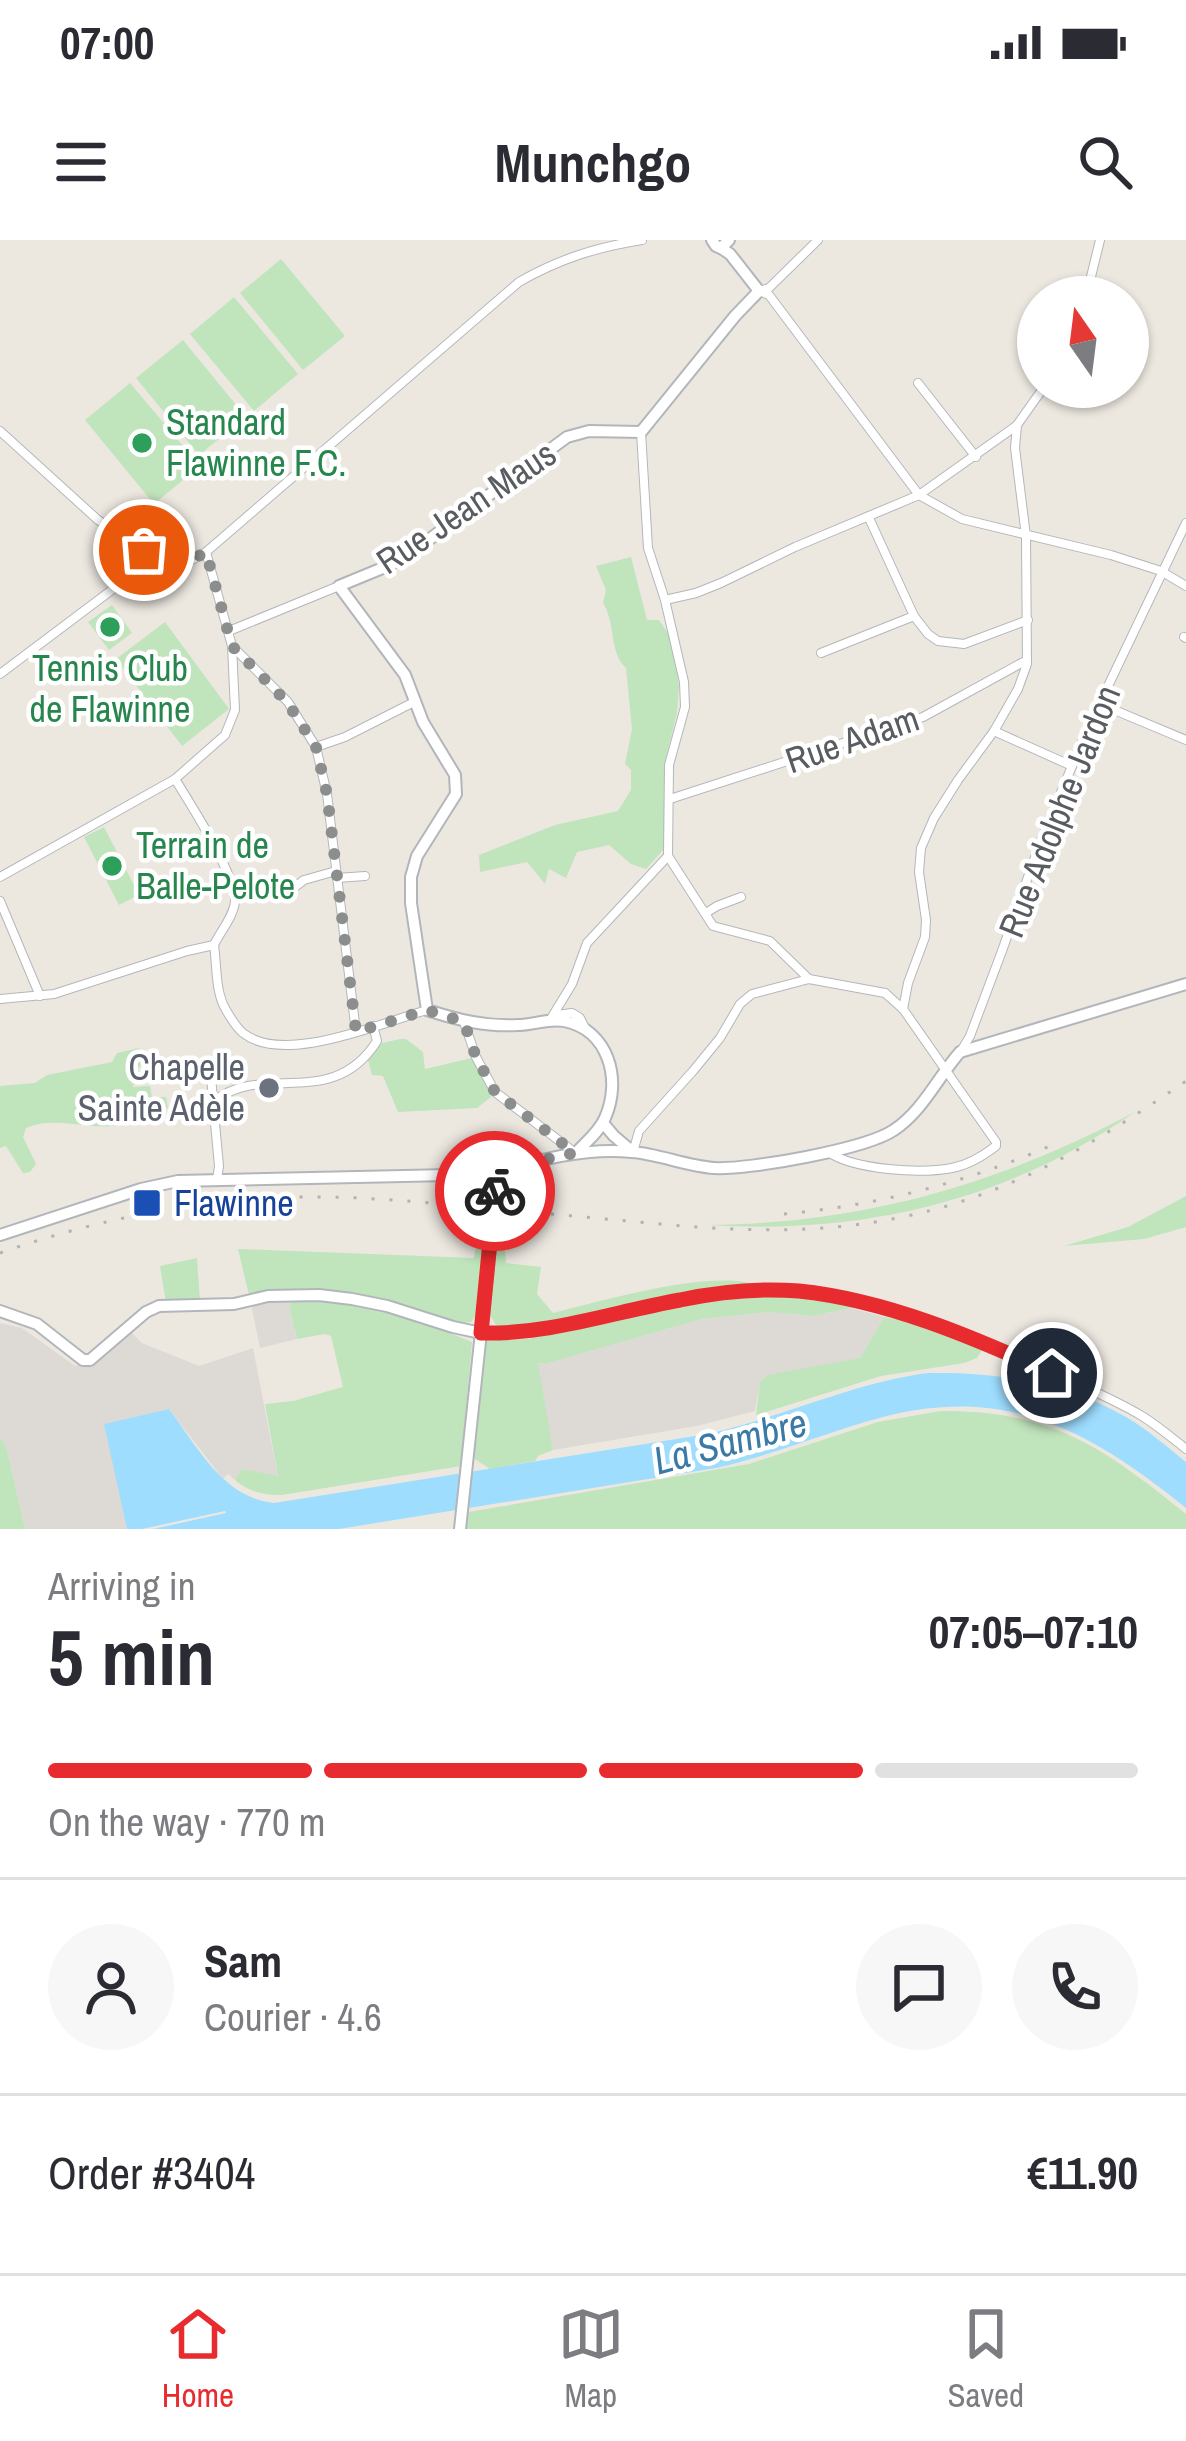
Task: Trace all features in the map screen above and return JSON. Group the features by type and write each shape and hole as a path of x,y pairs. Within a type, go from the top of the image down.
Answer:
{"street":[{"path":"0,674 108,590 206,552 519,282 564,258 642,240"},
{"path":"809,980 770,941 713,926 668,856 669,765 685,707 684,682 648,548 641,432 735,316 818,240"},
{"path":"1091,276 1100,240"},
{"path":"720,244 759,291 769,295 919,495 962,519 1111,555 1186,586"},
{"path":"918,382 976,457"},
{"path":"665,600 696,593 919,495 1017,425 1029,408"},
{"path":"903,1009 925,937 921,848 934,818 1018,689 1027,660 1026,536 1015,448 1017,425"},
{"path":"0,430 98,520 164,568"},
{"name":"Rue Jean Maus","path":"229,631 390,566 567,437 590,431 641,432"},
{"path":"869,518 914,616 938,641 964,644 1028,620"},
{"name":"Rue Adolphe Jardon","path":"960,1052 1072,766 1186,523"},
{"path":"0,877 175,779 225,735 235,716 232,646 206,552"},
{"path":"339,586 406,675 423,722 455,775 449,809 417,856 411,877 427,1010"},
{"path":"821,653 914,616"},
{"path":"232,646 287,702 316,747 327,794 356,1032"},
{"name":"Rue Adam","path":"670,800 923,717 1027,660"},
{"path":"316,747 416,701"},
{"path":"1100,704 1186,740"},
{"path":"994,731 1072,766"},
{"path":"175,779 233,891 231,915 214,945 223,1005 244,1034 272,1043 304,1045 427,1010 464,1022 569,1022 587,1031 602,1047 614,1082 604,1123 575,1153"},
{"path":"550,1020 580,969 587,943 668,856"},
{"path":"291,890 304,880 364,876"},
{"path":"706,913 741,897"},
{"path":"0,901 40,996"},
{"path":"0,998 70,990 214,945"},
{"path":"633,1152 639,1131 707,1055 740,1004 752,994 809,980 885,993 903,1009 996,1142 996,1147 957,1168 933,1170 877,1167 839,1160 826,1151"},
{"path":"885,993 908,983"},
{"path":"0,1235 158,1184 495,1174 575,1153 633,1152 695,1166 735,1168 826,1151 880,1138 896,1129 960,1052 1186,984"},
{"path":"464,1022 495,1092 575,1153"},
{"path":"213,1102 236,1088 316,1081 345,1073 360,1064 377,1041 374,1027"},
{"path":"210,1062 218,1180"},
{"path":"604,1123 633,1152"},
{"path":"460,1526 495,1174"},
{"path":"0,1311 37,1324 76,1358 90,1360 159,1306 234,1304 304,1295 352,1299 481,1333 515,1333 718,1294 813,1293 901,1314 1011,1354 1128,1408 1186,1449"}],"shaded area":[{"path":"291,1299 297,1339 260,1348 254,1304"},
{"path":"851,1308 884,1317 860,1358 760,1382 755,1411 697,1426 553,1450 537,1363 702,1319 770,1312 813,1316"},
{"path":"0,1323 22,1328 75,1366 94,1362 129,1330 142,1343 199,1366 253,1348 278,1477 242,1469 235,1480 228,1474 223,1479 169,1409 105,1424 127,1529 25,1529 6,1446 0,1438"}],"green space":[{"path":"281,259 345,336 303,370 240,293"},
{"path":"234,297 298,374 254,411 190,334"},
{"path":"183,340 246,417 199,455 136,378"},
{"name":"Standard Flawinne F.C.","path":"130,383 200,466 154,504 85,420"},
{"path":"631,557 647,620 659,620 672,639 679,687 664,765 664,849 646,869 631,864 609,845 577,852 566,878 549,869 545,884 527,862 480,872 479,855 555,825 618,811 631,790 631,770 625,764 632,729 626,668 617,654 603,603 606,590 596,566"},
{"name":"Tennis Club de Flawinne","path":"112,605 132,633 109,650 88,622"},
{"path":"165,622 229,709 182,746 116,659"},
{"name":"Terrain de Balle-Pelote","path":"104,827 139,895 119,905 84,837"},
{"path":"400,1039 423,1052 425,1069 476,1057 491,1097 477,1108 398,1112 383,1076 372,1075 368,1060 378,1044"},
{"path":"139,1048 144,1058 133,1087 150,1086 152,1097 166,1097 168,1108 113,1126 47,1123 26,1128 23,1137 36,1164 30,1172 23,1173 6,1146 0,1148 0,1086 35,1083 47,1075 112,1062 117,1053"},
{"path":"1135,1112 1036,1169 931,1206 822,1224 708,1225 821,1217 928,1195 1032,1160"},
{"path":"1186,1196 1186,1227 1144,1239 1064,1246 1128,1227"},
{"path":"476,1245 487,1246 480,1310 471,1322 455,1324 320,1291 249,1295 238,1249 474,1258"},
{"path":"494,1247 505,1248 506,1263 541,1267 537,1294 553,1313 689,1283 741,1282 760,1287 657,1300 513,1331 497,1326 487,1311"},
{"path":"197,1258 200,1301 166,1303 160,1266"},
{"path":"765,1291 846,1300 851,1308 813,1316 770,1312 702,1319 538,1363 553,1450 535,1461 490,1469 475,1459 485,1340 531,1339 532,1331 682,1299"},
{"path":"291,1299 384,1312 472,1342 461,1466 282,1495 257,1492 235,1480 242,1469 278,1476 265,1404 343,1387 331,1336 297,1339"},
{"path":"884,1317 936,1326 986,1344 977,1358 964,1363 881,1376 756,1415 760,1382 768,1375 860,1358"},
{"path":"940,1411 1014,1417 1074,1437 1186,1514 1186,1529 464,1529 463,1513 749,1464 878,1422"},
{"path":"0,1438 6,1446 25,1529 0,1529"}],"water":[{"name":"La Sambre","path":"928,1373 980,1375 1055,1387 1126,1417 1186,1462 1186,1508 1082,1437 1009,1411 970,1407 928,1408 883,1417 716,1468 339,1529 153,1529 225,1511 127,1529 104,1424 169,1409 226,1481 256,1499 274,1503 708,1434 872,1384"}],"railway":[{"path":"0,1253 138,1215 280,1198 408,1201 728,1229 859,1224 934,1210 1011,1183 1117,1127 1186,1081"},
{"path":"784,1214 926,1189 1061,1141"}],"way so far":[{"path":"144,550 164,568 206,552 232,646 287,702 316,747 327,794 356,1032 427,1010 464,1022 495,1092 575,1153 495,1174 495,1191"}],"place":[{"name":"Standard Flawinne F.C.","path":"142,443"},
{"name":"Tennis Club de Flawinne","path":"110,627"},
{"name":"Terrain de Balle-Pelote","path":"112,866"},
{"name":"Chapelle Sainte Adèle","path":"269,1088"},
{"name":"Flawinne","path":"147,1203"}],"route":[{"path":"495,1191 481,1333 557,1327 718,1294 793,1291 936,1325 1052,1373"}]}
